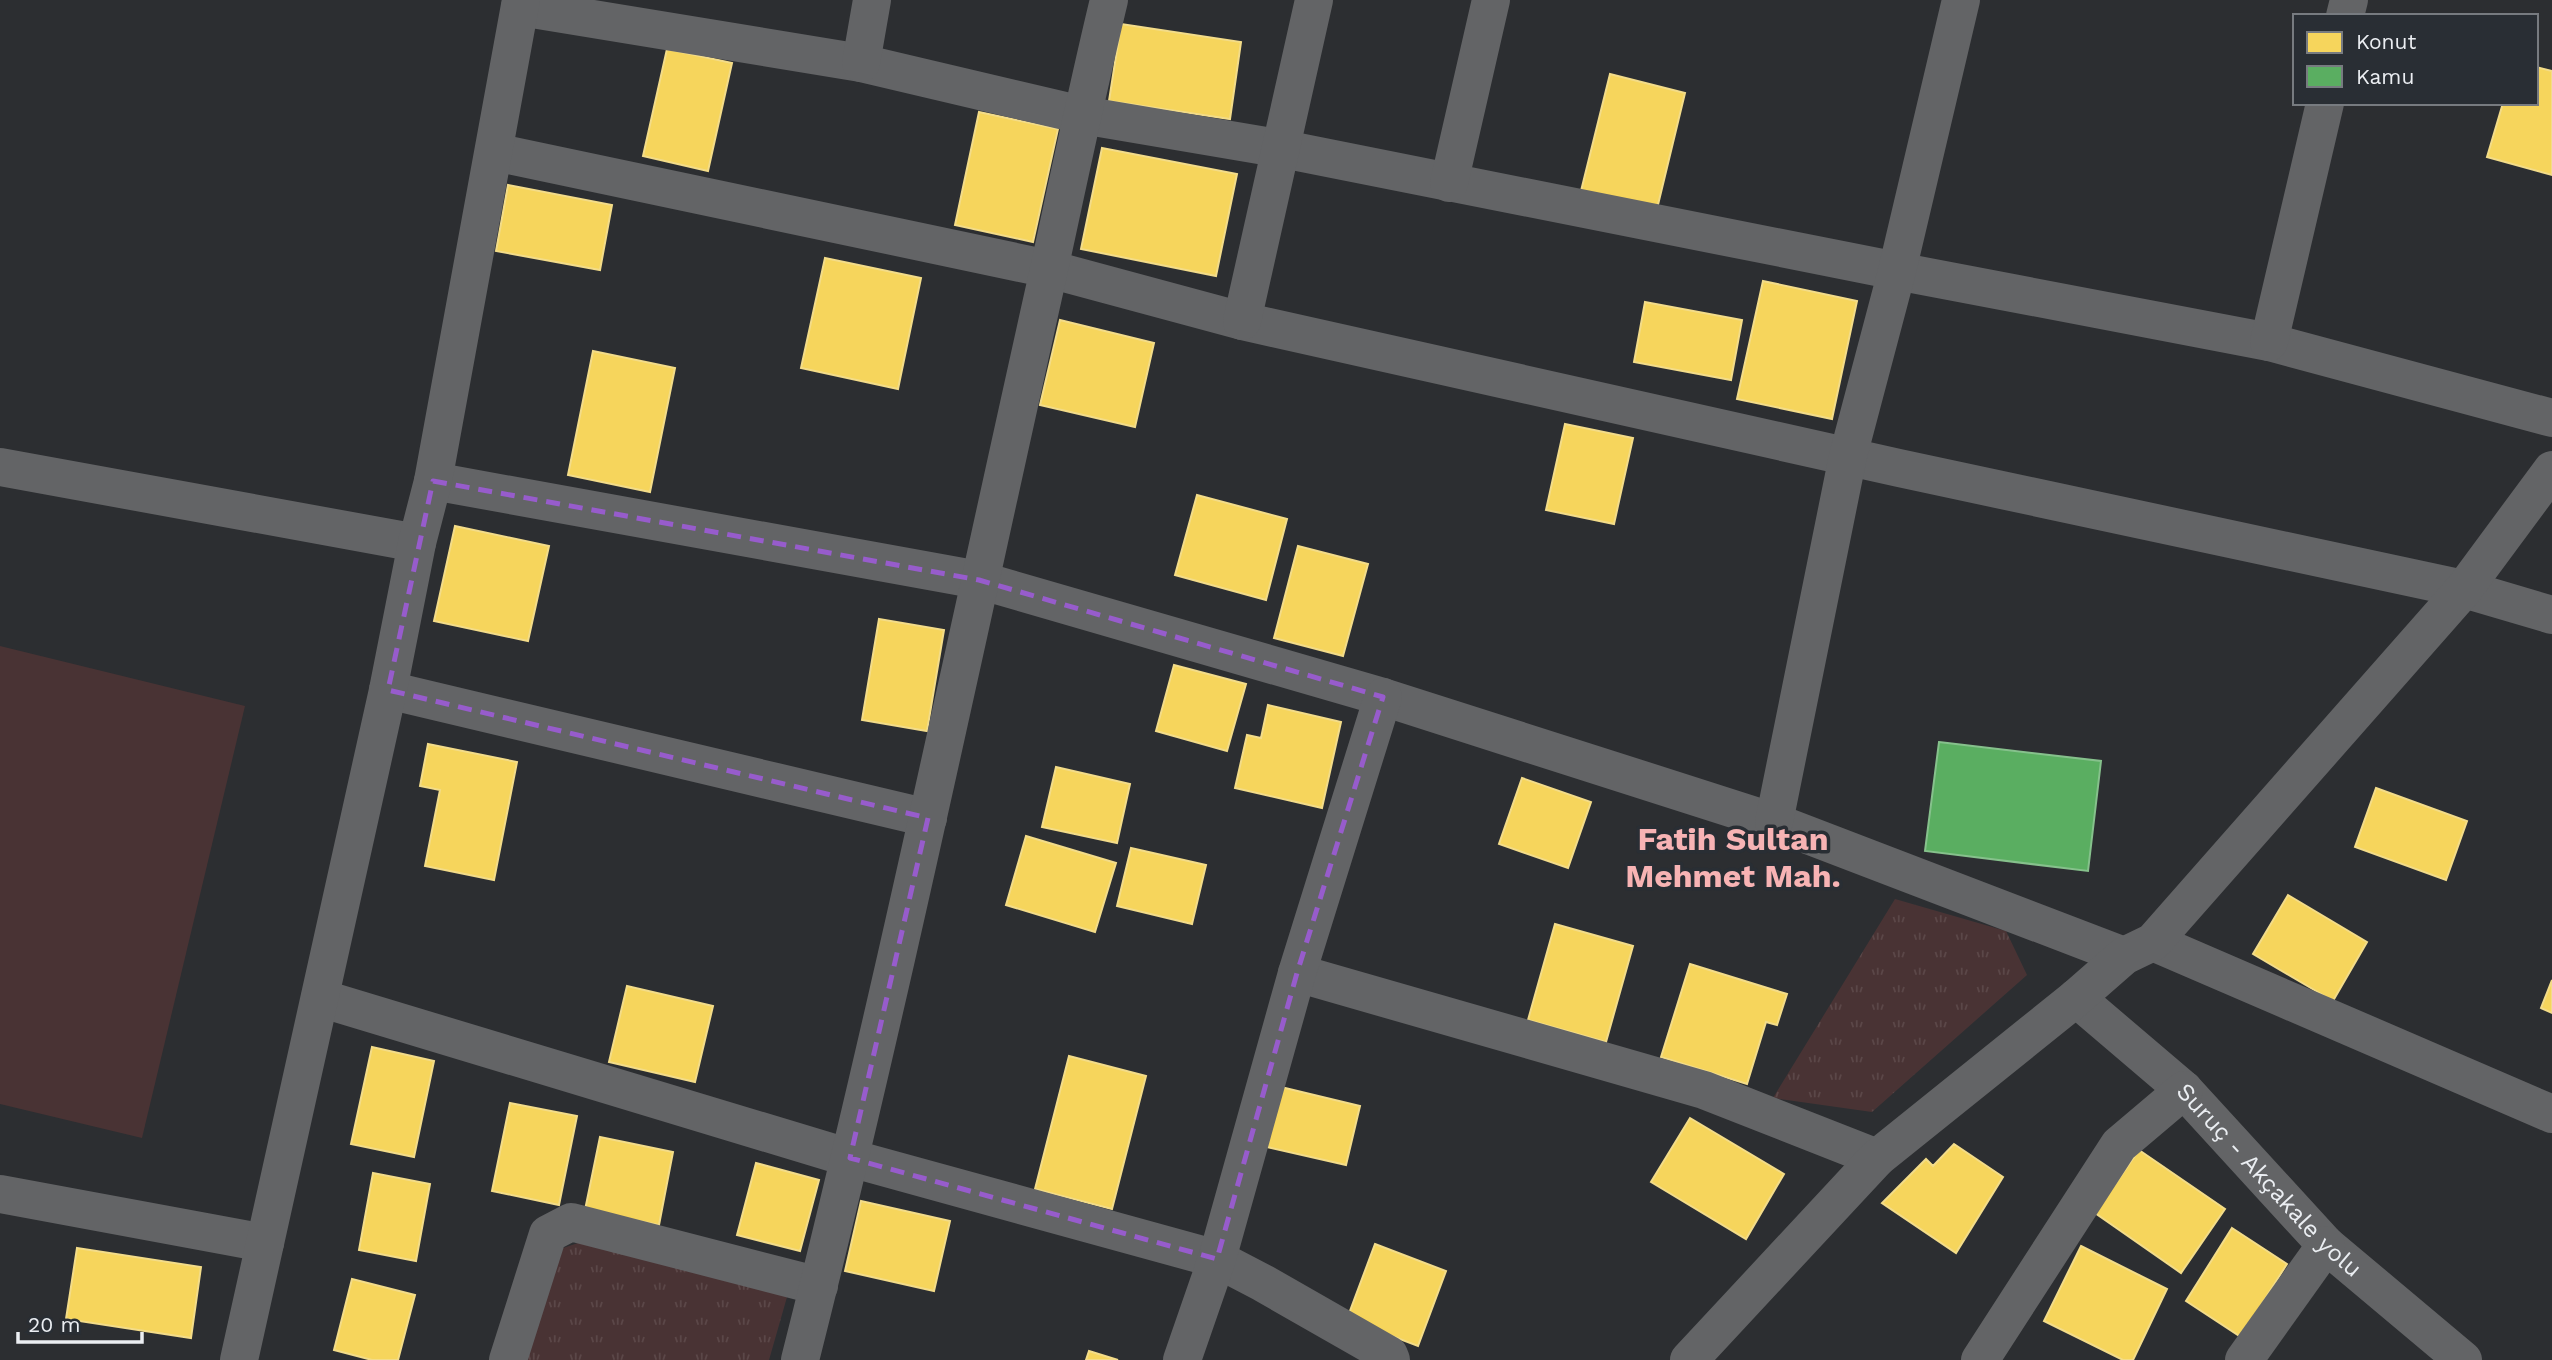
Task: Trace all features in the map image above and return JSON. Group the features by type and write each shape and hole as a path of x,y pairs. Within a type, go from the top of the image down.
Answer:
{"street":[{"path":"861,63 872,0"},
{"path":"800,1360 850,1158 928,818 1109,0"},
{"path":"1242,321 1283,149 1314,0"},
{"path":"1448,183 1491,0"},
{"path":"1774,822 1848,456 1961,0"},
{"path":"239,1360 417,543 433,481 521,4 861,63 1082,115 1283,149 2269,342 2552,418"},
{"path":"2269,342 2325,105"},
{"path":"494,152 1049,269 1242,321 2464,589 2552,615"},
{"path":"0,467 417,543"},
{"path":"1689,1360 1877,1158 2139,949 2464,589 2552,470"},
{"path":"433,481 979,580 1383,697 1774,822 2139,949 2552,1114"},
{"path":"387,690 928,818"},
{"path":"1189,1358 1297,973 1383,697"},
{"path":"1297,973 1704,1090 1877,1158"},
{"path":"320,998 850,1158 1217,1259 1389,1355 1391,1360"},
{"name":"Suruç - Akçakale yolu","path":"2076,998 2184,1090 2326,1245 2463,1360"},
{"path":"1980,1360 2119,1145 2184,1090"},
{"path":"0,1194 265,1243"},
{"path":"508,1360 548,1234 571,1222 819,1286"},
{"path":"2244,1360 2326,1245"}],"highlighted area":[{"path":"433,481 979,580 1383,697 1297,973 1217,1259 850,1158 928,818 388,690"}],"green space":[{"path":"0,646 245,706 142,1138 0,1104"},
{"path":"1895,899 2006,931 2027,975 1872,1112 1773,1098"},
{"path":"584,1241 789,1290 769,1360 525,1360 563,1248"}],"building: Konut":[{"path":"1121,24 1241,42 1230,119 1109,101"},
{"path":"667,49 732,63 708,171 643,156"},
{"path":"2538,68 2552,71 2552,175 2487,157 2502,105 2538,105"},
{"path":"1610,74 1685,93 1656,213 1580,195"},
{"path":"979,112 1058,129 1033,242 955,225"},
{"path":"1102,148 1237,174 1216,276 1081,249"},
{"path":"508,185 612,205 600,270 496,251"},
{"path":"825,258 921,278 898,389 801,368"},
{"path":"1763,281 1857,301 1832,419 1737,399"},
{"path":"1645,302 1742,320 1731,380 1634,362"},
{"path":"1060,320 1154,343 1135,427 1040,405"},
{"path":"593,351 675,368 650,492 568,475"},
{"path":"1565,424 1633,438 1614,524 1546,510"},
{"path":"1197,495 1287,519 1266,600 1175,575"},
{"path":"455,526 549,546 528,641 434,621"},
{"path":"1298,546 1368,564 1343,656 1274,638"},
{"path":"879,619 944,630 927,731 862,720"},
{"path":"1174,665 1246,684 1227,751 1156,731"},
{"path":"1268,705 1341,722 1322,808 1235,788 1247,735 1261,738"},
{"path":"428,744 517,762 494,880 425,866 440,790 420,786"},
{"path":"1056,767 1130,784 1117,843 1042,827"},
{"path":"1522,778 1591,802 1568,868 1499,844"},
{"path":"2376,788 2467,821 2446,880 2355,847"},
{"path":"1026,836 1116,863 1095,932 1006,905"},
{"path":"1131,848 1206,865 1192,924 1117,906"},
{"path":"2288,895 2367,942 2333,1001 2253,954"},
{"path":"1555,924 1633,946 1606,1042 1528,1020"},
{"path":"1690,964 1787,994 1777,1025 1766,1022 1747,1084 1661,1057"},
{"path":"2552,980 2552,1013 2541,1008"},
{"path":"627,986 713,1006 695,1082 609,1062"},
{"path":"372,1047 434,1061 414,1157 351,1144"},
{"path":"1069,1056 1146,1076 1112,1209 1035,1189"},
{"path":"1281,1087 1360,1106 1346,1165 1267,1147"},
{"path":"510,1103 577,1116 559,1205 492,1191"},
{"path":"1690,1118 1784,1174 1746,1239 1651,1182"},
{"path":"600,1137 673,1152 659,1225 585,1210"},
{"path":"1954,1144 2003,1177 1956,1253 1882,1203 1926,1159 1933,1166"},
{"path":"2139,1150 2225,1209 2181,1273 2095,1213"},
{"path":"756,1163 819,1180 800,1251 737,1235"},
{"path":"373,1173 430,1184 416,1261 359,1250"},
{"path":"861,1201 950,1221 934,1291 845,1271"},
{"path":"2232,1228 2287,1264 2241,1337 2186,1301"},
{"path":"1375,1244 1446,1271 1418,1346 1347,1319"},
{"path":"2081,1246 2167,1289 2133,1360 2123,1360 2044,1321"},
{"path":"77,1248 201,1267 191,1338 66,1319"},
{"path":"352,1279 415,1295 398,1360 372,1360 334,1350"},
{"path":"1089,1351 1118,1360 1086,1360"}],"building: Kamu":[{"path":"1939,742 2101,761 2088,871 1925,851"}],"district":[{"name":"Fatih Sultan Mehmet Mah.","path":"1733,858"}]}
